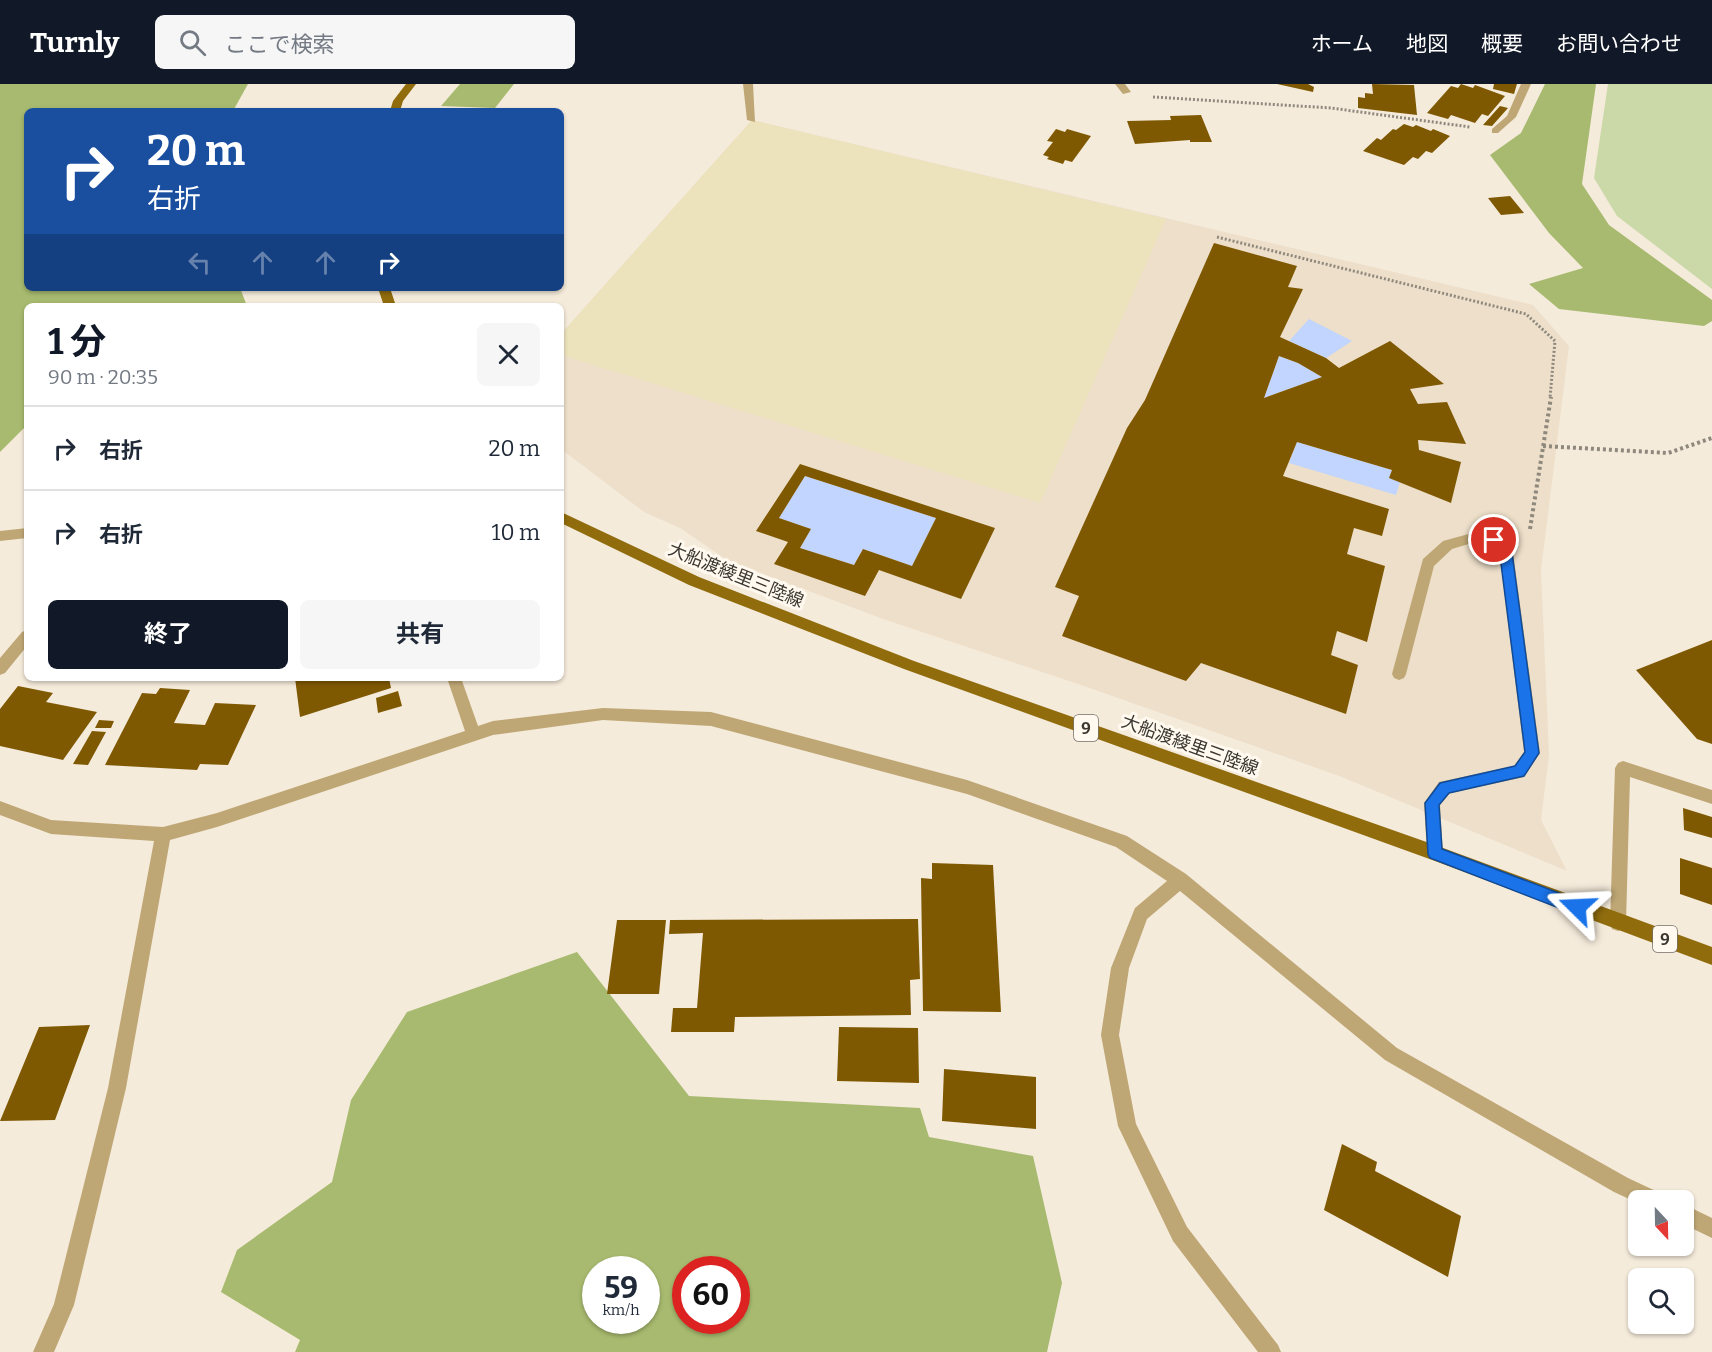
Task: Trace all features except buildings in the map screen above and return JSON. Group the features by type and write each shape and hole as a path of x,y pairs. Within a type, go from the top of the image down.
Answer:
{"main road":[{"path":"397,108 411,84"},
{"name":"大船渡綾里三陸線","path":"564,518 694,581 909,665 1712,956"}],"street":[{"path":"748,84 752,120"},
{"path":"1495,131 1511,117 1526,84"},
{"path":"0,536 24,533"},
{"path":"1399,674 1428,562 1448,545 1483,535 1505,545 1532,753 1519,772 1445,788 1432,803 1435,854"},
{"path":"0,669 24,640"},
{"path":"455,681 474,735"},
{"path":"0,808 51,827 163,834 217,820 493,728 603,714 711,720 967,787 1120,841 1180,880 1391,1054 1632,1190"},
{"path":"1618,922 1623,768 1712,797"},
{"path":"43,1352 64,1305 117,1088 163,834"},
{"path":"1180,880 1141,914 1120,968 1110,1035 1127,1126 1180,1234 1271,1352"},
{"path":"1694,1219 1712,1228"}],"path":[{"path":"1123,88 1156,97 1231,104 1331,108 1495,131"},
{"path":"1217,237 1526,314 1555,341 1544,446 1530,529"},
{"path":"1544,446 1668,453 1712,438"}],"shaded area":[{"path":"752,120 1533,305 1569,346 1541,570 1549,755 1541,820 1567,871 1342,777 1081,685 883,619 727,560 680,528 644,512 564,451 564,331"}],"green space":[{"path":"0,84 248,84 235,108 24,108 24,291 241,291 246,303 24,303 24,428 0,452"},
{"path":"460,84 514,84 495,108 441,106"},
{"path":"1545,84 1596,84 1582,184 1609,225 1712,300 1712,321 1704,326 1559,309 1529,284 1583,268 1549,233 1490,155 1521,133"},
{"path":"1608,84 1712,84 1712,289 1617,216 1594,178"},
{"path":"577,952 689,1096 920,1108 929,1137 1033,1156 1062,1283 1047,1352 295,1352 300,1340 221,1292 237,1250 332,1182 351,1100 407,1012"}],"sand":[{"path":"752,120 1166,219 1040,503 564,356 564,331"}],"water":[{"path":"1309,319 1352,341 1326,358 1289,341"},
{"path":"1279,356 1298,363 1322,377 1264,398"},
{"path":"1297,442 1392,470 1389,478 1400,482 1396,495 1289,463"},
{"path":"805,476 936,518 912,566 863,549 854,565 800,548 811,529 779,518"}],"route":[{"path":"1494,540 1505,545 1532,753 1519,772 1445,788 1432,803 1435,854 1577,907"}]}
